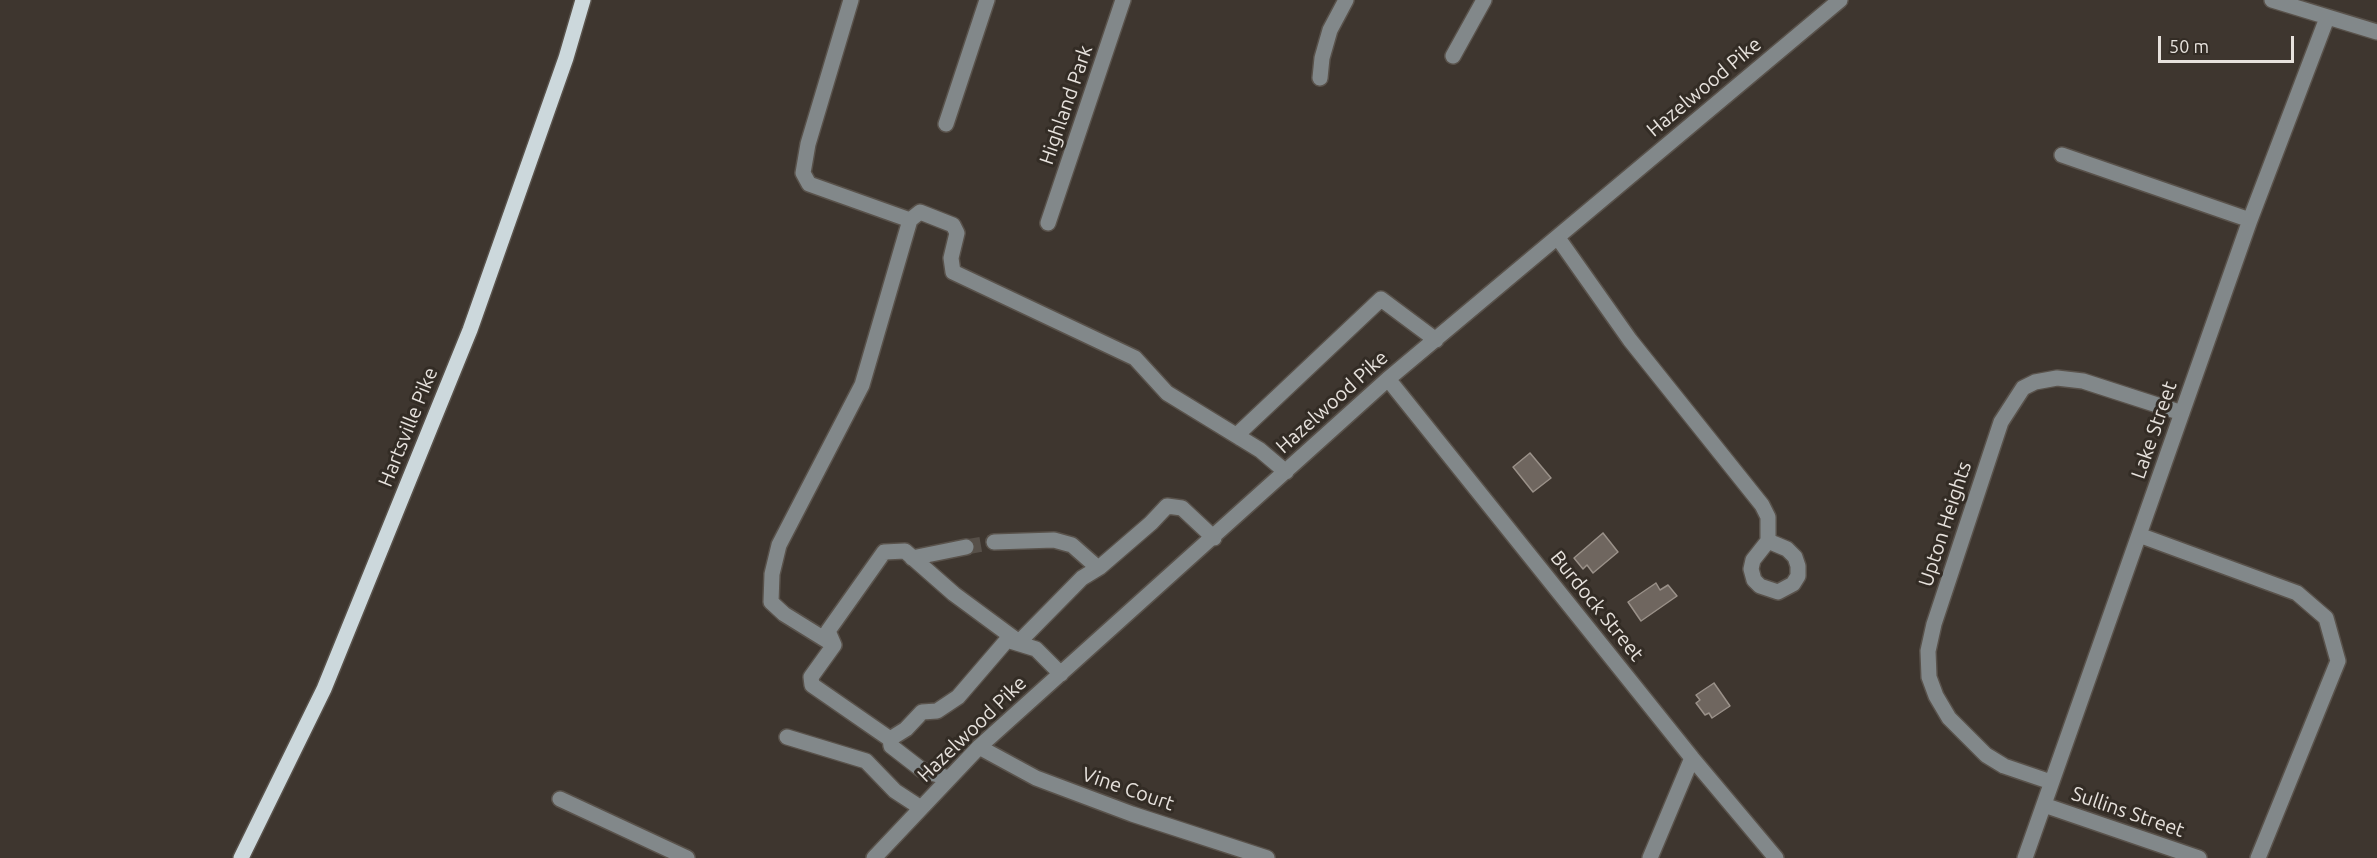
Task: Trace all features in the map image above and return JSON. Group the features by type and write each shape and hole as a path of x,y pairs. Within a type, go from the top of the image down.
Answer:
{"main road":[{"name":"Hartsville Pike","path":"241,858 324,688 466,341 566,58 583,0"}],"street":[{"path":"851,0 808,144 803,173 809,184 910,220"},
{"path":"946,124 987,0"},
{"name":"Highland Park","path":"1048,223 1123,0"},
{"path":"1320,78 1322,58 1330,30 1346,0"},
{"path":"1453,56 1484,0"},
{"name":"Hazelwood Pike","path":"874,858 979,747 1214,538 1388,379 1840,0"},
{"path":"2272,0 2377,32"},
{"name":"Lake Street","path":"2025,858 2250,220 2327,18"},
{"path":"2062,156 2250,220"},
{"path":"834,645 784,614 771,602 772,574 779,545 862,385 910,220 920,212 953,225 957,233 951,258 953,272 1135,358 1167,393 1240,438 1286,472"},
{"path":"1558,238 1629,340 1762,505 1768,517 1768,541"},
{"path":"1240,438 1239,433 1381,299 1436,340"},
{"name":"Upton Heights","path":"2051,782 2004,766 1986,755 1949,718 1936,696 1929,677 1928,651 1934,624 2001,422 2023,388 2035,382 2057,378 2083,381 2182,413"},
{"name":"Burdock Street","path":"1388,379 1692,758 1776,858"},
{"path":"1019,642 1082,578 1098,568 1151,523 1167,506 1182,508 1214,538"},
{"path":"2139,535 2297,593 2326,618 2338,660 2258,858"},
{"path":"993,542 1054,540 1072,545 1098,568"},
{"path":"912,558 966,547"},
{"path":"834,645 828,631 884,552 905,551 954,594 1019,642"},
{"path":"890,739 906,729 921,712 937,711 958,697 1007,640 1036,648 1061,674"},
{"path":"834,645 811,677 812,685 890,739 891,746 922,770 948,778"},
{"path":"787,736 866,761 895,791 921,808"},
{"name":"Vine Court","path":"979,747 1036,778 1132,814 1267,858"},
{"path":"1650,858 1692,758"},
{"path":"560,799 687,858"},
{"name":"Sullins Street","path":"2044,805 2199,858"}],"building":[{"path":"1530,453 1551,478 1533,492 1513,467"},
{"path":"1603,533 1618,552 1593,573 1587,565 1583,569 1574,558"},
{"path":"1656,583 1660,590 1668,585 1677,596 1641,621 1628,602"},
{"path":"1714,683 1730,706 1712,718 1709,713 1705,715 1696,703 1700,700 1696,695"}],"tunnel":[{"path":"966,547 994,542"}]}
